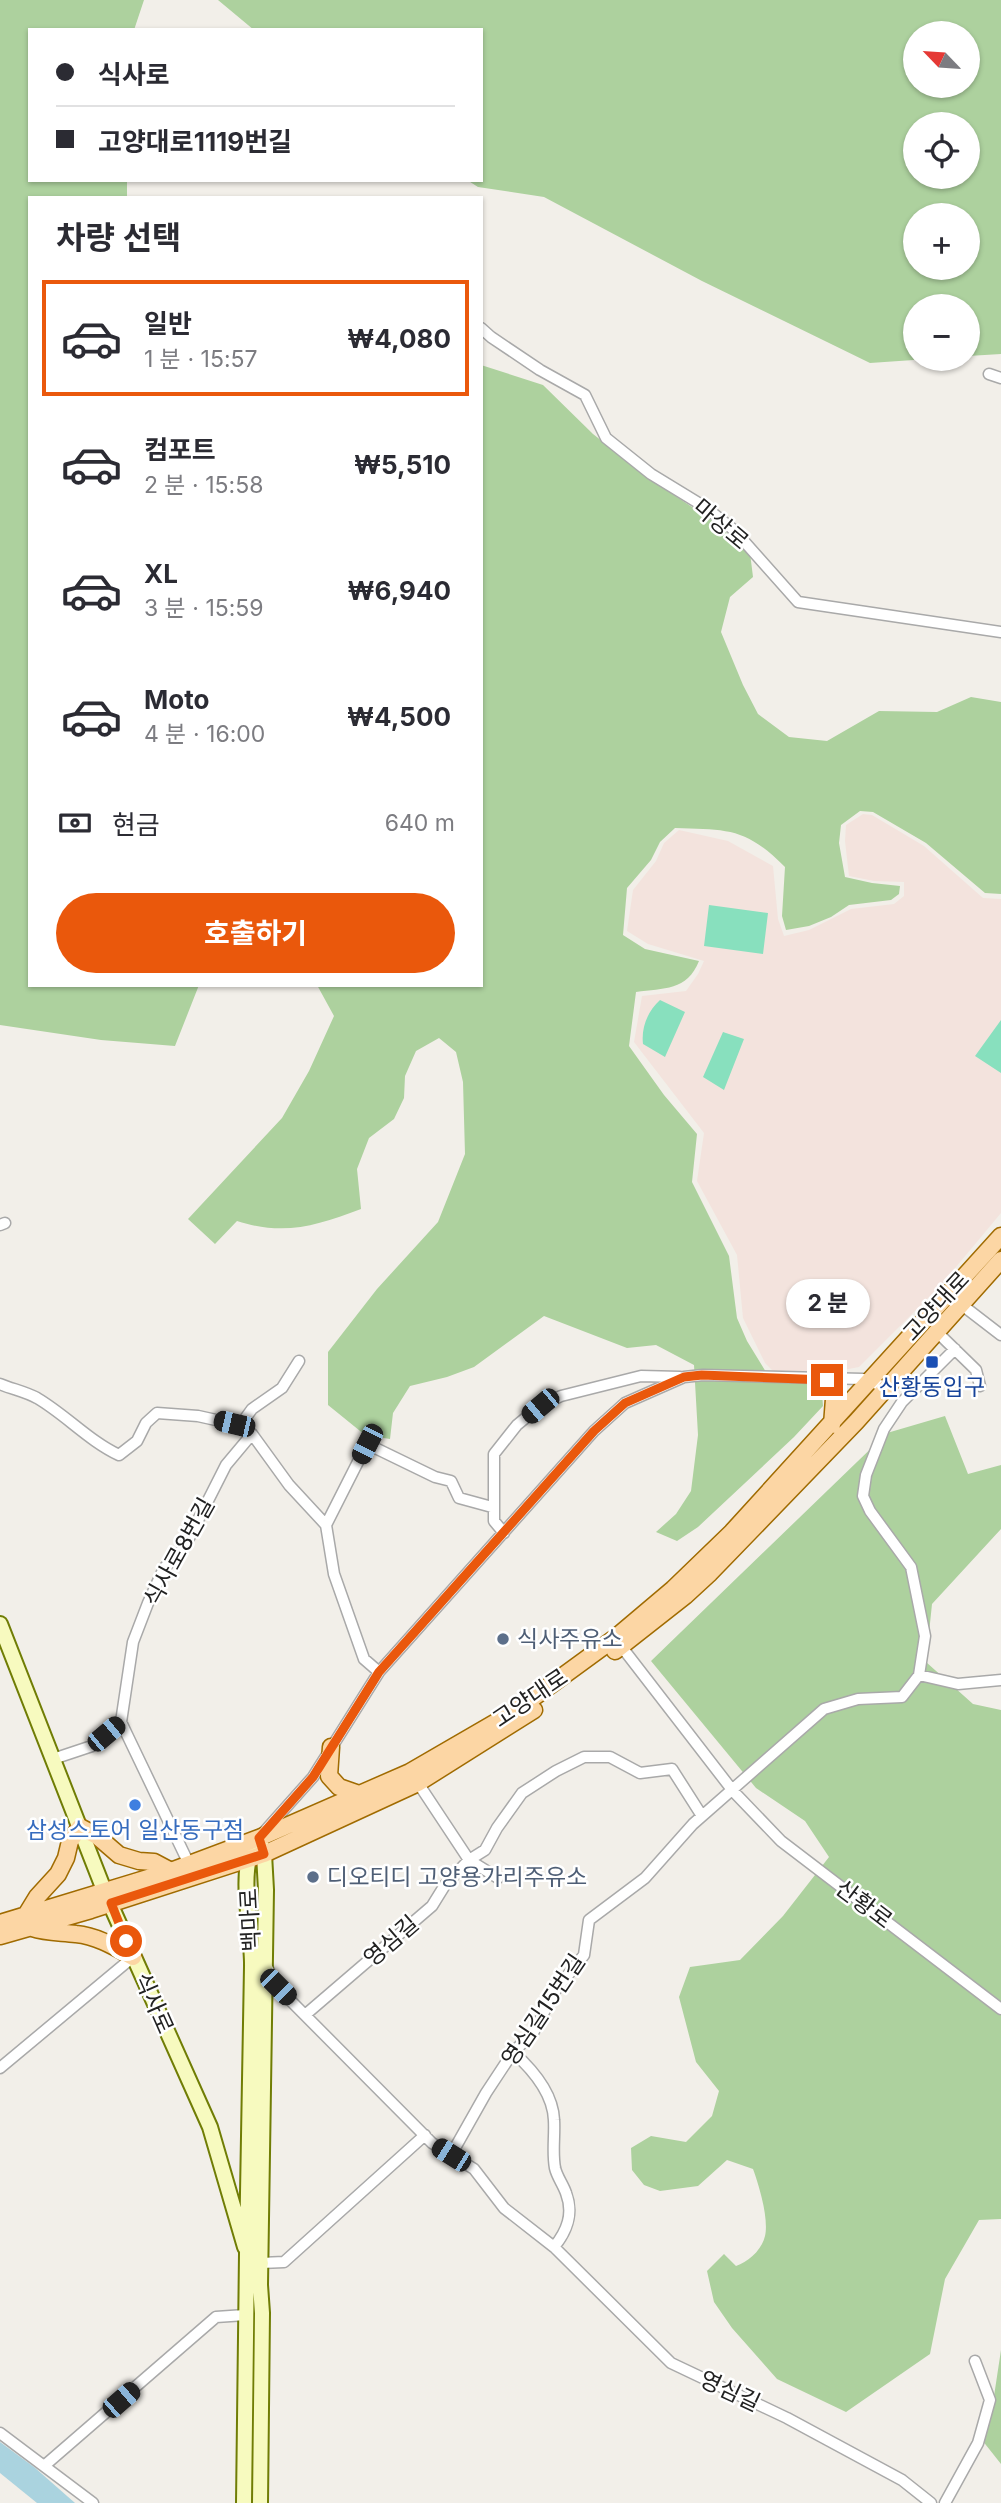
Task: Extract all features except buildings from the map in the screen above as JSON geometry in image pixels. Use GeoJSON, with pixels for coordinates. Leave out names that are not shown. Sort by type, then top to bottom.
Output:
{"type":"FeatureCollection","features":[{"type":"Feature","properties":{"kind":"main road","name":"고양대로"},"geometry":{"type":"LineString","coordinates":[[108,1897],[259,1838],[410,1772],[515,1710],[615,1638],[673,1589],[732,1532],[1001,1236]]}},
{"type":"Feature","properties":{"kind":"main road","name":"고양대로"},"geometry":{"type":"LineString","coordinates":[[0,1936],[28,1921],[257,1856],[418,1783],[519,1721],[621,1646],[710,1573],[888,1388],[1001,1261]]}},
{"type":"Feature","properties":{"kind":"main road"},"geometry":{"type":"LineString","coordinates":[[827,1380],[834,1399],[832,1425]]}},
{"type":"Feature","properties":{"kind":"main road","name":"식사로"},"geometry":{"type":"LineString","coordinates":[[0,1624],[133,1957],[210,2127],[246,2247],[261,2263]]}},
{"type":"Feature","properties":{"kind":"main road"},"geometry":{"type":"LineString","coordinates":[[331,1747],[330,1776],[339,1787],[359,1794]]}},
{"type":"Feature","properties":{"kind":"main road"},"geometry":{"type":"LineString","coordinates":[[133,1957],[78,1934],[44,1932],[28,1921],[37,1897],[58,1874],[70,1842],[80,1827],[97,1836],[119,1855],[154,1862],[171,1871]]}},
{"type":"Feature","properties":{"kind":"main road","name":"백마로"},"geometry":{"type":"LineString","coordinates":[[244,2503],[252,1962],[247,1891],[259,1838]]}},
{"type":"Feature","properties":{"kind":"main road","name":"백마로"},"geometry":{"type":"LineString","coordinates":[[257,1856],[265,1964],[260,2503]]}},
{"type":"Feature","properties":{"kind":"main road","name":"고양대로"},"geometry":{"type":"LineString","coordinates":[[0,1923],[28,1921]]}},
{"type":"Feature","properties":{"kind":"street","name":"마상로"},"geometry":{"type":"LineString","coordinates":[[483,330],[540,370],[584,395],[606,438],[651,474],[705,507],[734,530],[798,602],[1001,632]]}},
{"type":"Feature","properties":{"kind":"street"},"geometry":{"type":"LineString","coordinates":[[989,374],[1001,378]]}},
{"type":"Feature","properties":{"kind":"street","name":"고양대로"},"geometry":{"type":"LineString","coordinates":[[962,1305],[1001,1335]]}},
{"type":"Feature","properties":{"kind":"street","name":"고양대로"},"geometry":{"type":"LineString","coordinates":[[938,1333],[976,1370],[980,1386]]}},
{"type":"Feature","properties":{"kind":"street","name":"고양대로"},"geometry":{"type":"LineString","coordinates":[[919,1675],[925,1636],[911,1567],[870,1511],[863,1496],[866,1475],[884,1429],[902,1402],[955,1349]]}},
{"type":"Feature","properties":{"kind":"street"},"geometry":{"type":"LineString","coordinates":[[239,1427],[252,1409],[282,1388],[299,1361]]}},
{"type":"Feature","properties":{"kind":"street"},"geometry":{"type":"LineString","coordinates":[[504,1532],[494,1521],[492,1507],[494,1454],[517,1425],[540,1406],[561,1396],[641,1376],[702,1375],[827,1380],[851,1378],[888,1388]]}},
{"type":"Feature","properties":{"kind":"street"},"geometry":{"type":"LineString","coordinates":[[259,1838],[313,1777],[379,1672],[594,1431],[625,1403],[684,1377]]}},
{"type":"Feature","properties":{"kind":"street"},"geometry":{"type":"LineString","coordinates":[[0,1384],[35,1397],[102,1447],[120,1455],[137,1441],[146,1423],[157,1413],[198,1416],[239,1427],[252,1434],[289,1485],[326,1525],[334,1574],[364,1659],[379,1672]]}},
{"type":"Feature","properties":{"kind":"street","name":"식사로8번길"},"geometry":{"type":"LineString","coordinates":[[121,1723],[134,1642],[148,1602],[164,1568],[184,1548],[226,1465],[252,1434]]}},
{"type":"Feature","properties":{"kind":"street"},"geometry":{"type":"LineString","coordinates":[[326,1525],[367,1444],[435,1477],[451,1481],[459,1498],[492,1507]]}},
{"type":"Feature","properties":{"kind":"street","name":"산황로"},"geometry":{"type":"LineString","coordinates":[[621,1646],[733,1791],[781,1840],[1001,2009]]}},
{"type":"Feature","properties":{"kind":"street"},"geometry":{"type":"LineString","coordinates":[[733,1791],[824,1709],[858,1699],[902,1697],[919,1675],[958,1684],[1001,1680]]}},
{"type":"Feature","properties":{"kind":"street"},"geometry":{"type":"LineString","coordinates":[[53,1759],[92,1746],[121,1723],[190,1864]]}},
{"type":"Feature","properties":{"kind":"street","name":"영심길"},"geometry":{"type":"LineString","coordinates":[[305,2015],[432,1906],[445,1885],[469,1860],[485,1850],[497,1828],[523,1793],[584,1756],[610,1757],[640,1773],[672,1769],[702,1816]]}},
{"type":"Feature","properties":{"kind":"street"},"geometry":{"type":"LineString","coordinates":[[418,1783],[469,1860],[498,1878]]}},
{"type":"Feature","properties":{"kind":"street","name":"영심길15번길"},"geometry":{"type":"LineString","coordinates":[[451,2155],[513,2052],[533,2033],[555,1991],[584,1955],[589,1920],[645,1878],[702,1816],[733,1791]]}},
{"type":"Feature","properties":{"kind":"street"},"geometry":{"type":"LineString","coordinates":[[0,2068],[133,1957]]}},
{"type":"Feature","properties":{"kind":"street","name":"영심길"},"geometry":{"type":"LineString","coordinates":[[265,1964],[278,1987],[425,2135],[474,2169],[504,2208],[554,2248],[671,2363],[787,2418],[902,2480],[931,2503]]}},
{"type":"Feature","properties":{"kind":"street"},"geometry":{"type":"LineString","coordinates":[[513,2052],[533,2069],[555,2118],[555,2172],[566,2193],[570,2213],[564,2235],[554,2248]]}},
{"type":"Feature","properties":{"kind":"street"},"geometry":{"type":"LineString","coordinates":[[261,2263],[284,2262],[425,2135]]}},
{"type":"Feature","properties":{"kind":"street"},"geometry":{"type":"LineString","coordinates":[[44,2466],[216,2318],[245,2315]]}},
{"type":"Feature","properties":{"kind":"street"},"geometry":{"type":"LineString","coordinates":[[945,2503],[978,2443],[990,2400],[975,2361]]}},
{"type":"Feature","properties":{"kind":"street"},"geometry":{"type":"LineString","coordinates":[[0,2433],[93,2503]]}},
{"type":"Feature","properties":{"kind":"shaded area"},"geometry":{"type":"Polygon","coordinates":[[[863,814],[872,815],[924,846],[983,898],[1001,899],[1001,1213],[941,1285],[859,1367],[812,1376],[775,1373],[765,1363],[743,1318],[737,1255],[697,1181],[704,1133],[634,1042],[642,996],[686,991],[704,961],[648,944],[627,931],[633,890],[656,861],[664,843],[679,830],[728,841],[773,866],[778,919],[784,936],[809,930],[851,909],[894,904],[904,896],[904,882],[874,881],[849,876],[846,825],[863,814]]]}},
{"type":"Feature","properties":{"kind":"green space"},"geometry":{"type":"Polygon","coordinates":[[[0,0],[144,0],[135,28],[28,28],[28,182],[127,182],[127,196],[28,196],[28,987],[198,987],[175,1046],[101,1040],[0,1025],[0,0]]]}},
{"type":"Feature","properties":{"kind":"green space"},"geometry":{"type":"Polygon","coordinates":[[[218,0],[1001,0],[1001,354],[980,355],[980,294],[903,294],[903,361],[870,363],[702,281],[544,197],[478,187],[470,182],[483,182],[483,28],[252,28],[218,0]]]}},
{"type":"Feature","properties":{"kind":"green space"},"geometry":{"type":"Polygon","coordinates":[[[483,366],[543,385],[593,434],[650,479],[713,521],[750,553],[753,577],[730,597],[721,632],[758,714],[789,737],[827,741],[879,711],[937,712],[971,697],[1001,702],[1001,894],[985,893],[926,843],[873,812],[860,811],[841,825],[839,843],[845,877],[900,886],[899,894],[891,900],[849,905],[831,917],[809,926],[786,930],[782,916],[785,867],[747,838],[709,829],[675,828],[660,842],[651,860],[627,888],[623,935],[645,949],[699,961],[694,971],[681,983],[636,992],[629,1046],[664,1095],[697,1134],[692,1182],[729,1256],[737,1318],[747,1341],[769,1377],[815,1384],[822,1393],[823,1406],[794,1437],[698,1527],[677,1541],[656,1532],[676,1514],[691,1491],[698,1435],[694,1365],[656,1345],[627,1348],[544,1316],[474,1367],[410,1386],[393,1413],[390,1439],[365,1435],[328,1405],[328,1352],[377,1289],[438,1222],[465,1154],[463,1082],[456,1052],[439,1038],[416,1051],[405,1076],[404,1098],[394,1119],[369,1138],[357,1169],[361,1209],[300,1227],[270,1228],[237,1221],[215,1244],[188,1219],[282,1118],[309,1071],[334,1016],[318,987],[483,987],[483,366]]]}},
{"type":"Feature","properties":{"kind":"green space"},"geometry":{"type":"Polygon","coordinates":[[[709,905],[768,913],[763,954],[704,946],[709,905]]]}},
{"type":"Feature","properties":{"kind":"green space"},"geometry":{"type":"Polygon","coordinates":[[[660,1000],[685,1012],[665,1057],[643,1044],[646,1020],[660,1000]]]}},
{"type":"Feature","properties":{"kind":"green space"},"geometry":{"type":"Polygon","coordinates":[[[1001,1020],[1001,1073],[975,1056],[1001,1020]]]}},
{"type":"Feature","properties":{"kind":"green space"},"geometry":{"type":"Polygon","coordinates":[[[723,1032],[744,1039],[724,1090],[703,1077],[723,1032]]]}},
{"type":"Feature","properties":{"kind":"green space"},"geometry":{"type":"Polygon","coordinates":[[[945,1416],[968,1474],[1001,1465],[1001,1529],[932,1604],[926,1662],[973,1704],[1001,1710],[1001,2219],[979,2220],[945,2279],[930,2354],[846,2412],[777,2379],[732,2328],[714,2302],[707,2271],[724,2254],[736,2266],[745,2262],[758,2251],[765,2236],[765,2212],[753,2169],[727,2160],[698,2186],[660,2191],[644,2185],[632,2170],[631,2148],[651,2136],[686,2142],[712,2116],[719,2091],[696,2062],[679,1997],[690,1967],[740,1960],[783,1916],[829,1857],[805,1821],[756,1788],[651,1661],[887,1433],[945,1416]]]}},
{"type":"Feature","properties":{"kind":"green space"},"geometry":{"type":"Polygon","coordinates":[[[1001,2350],[1001,2464],[982,2440],[991,2416],[1001,2350]]]}},
{"type":"Feature","properties":{"kind":"water"},"geometry":{"type":"Polygon","coordinates":[[[0,2442],[75,2503],[37,2503],[0,2473],[0,2442]]]}},
{"type":"Feature","properties":{"kind":"place","name":"산황동입구"},"geometry":{"type":"Point","coordinates":[932,1362]}},
{"type":"Feature","properties":{"kind":"place","name":"식사주유소"},"geometry":{"type":"Point","coordinates":[503,1639]}},
{"type":"Feature","properties":{"kind":"place","name":"삼성스토어 일산동구점"},"geometry":{"type":"Point","coordinates":[135,1805]}},
{"type":"Feature","properties":{"kind":"place","name":"디오티디 고양용가리주유소"},"geometry":{"type":"Point","coordinates":[313,1877]}},
{"type":"Feature","properties":{"kind":"route"},"geometry":{"type":"LineString","coordinates":[[126,1941],[111,1903],[264,1854],[259,1838],[313,1777],[379,1672],[594,1431],[625,1403],[684,1377],[702,1375],[827,1380]]}}]}
